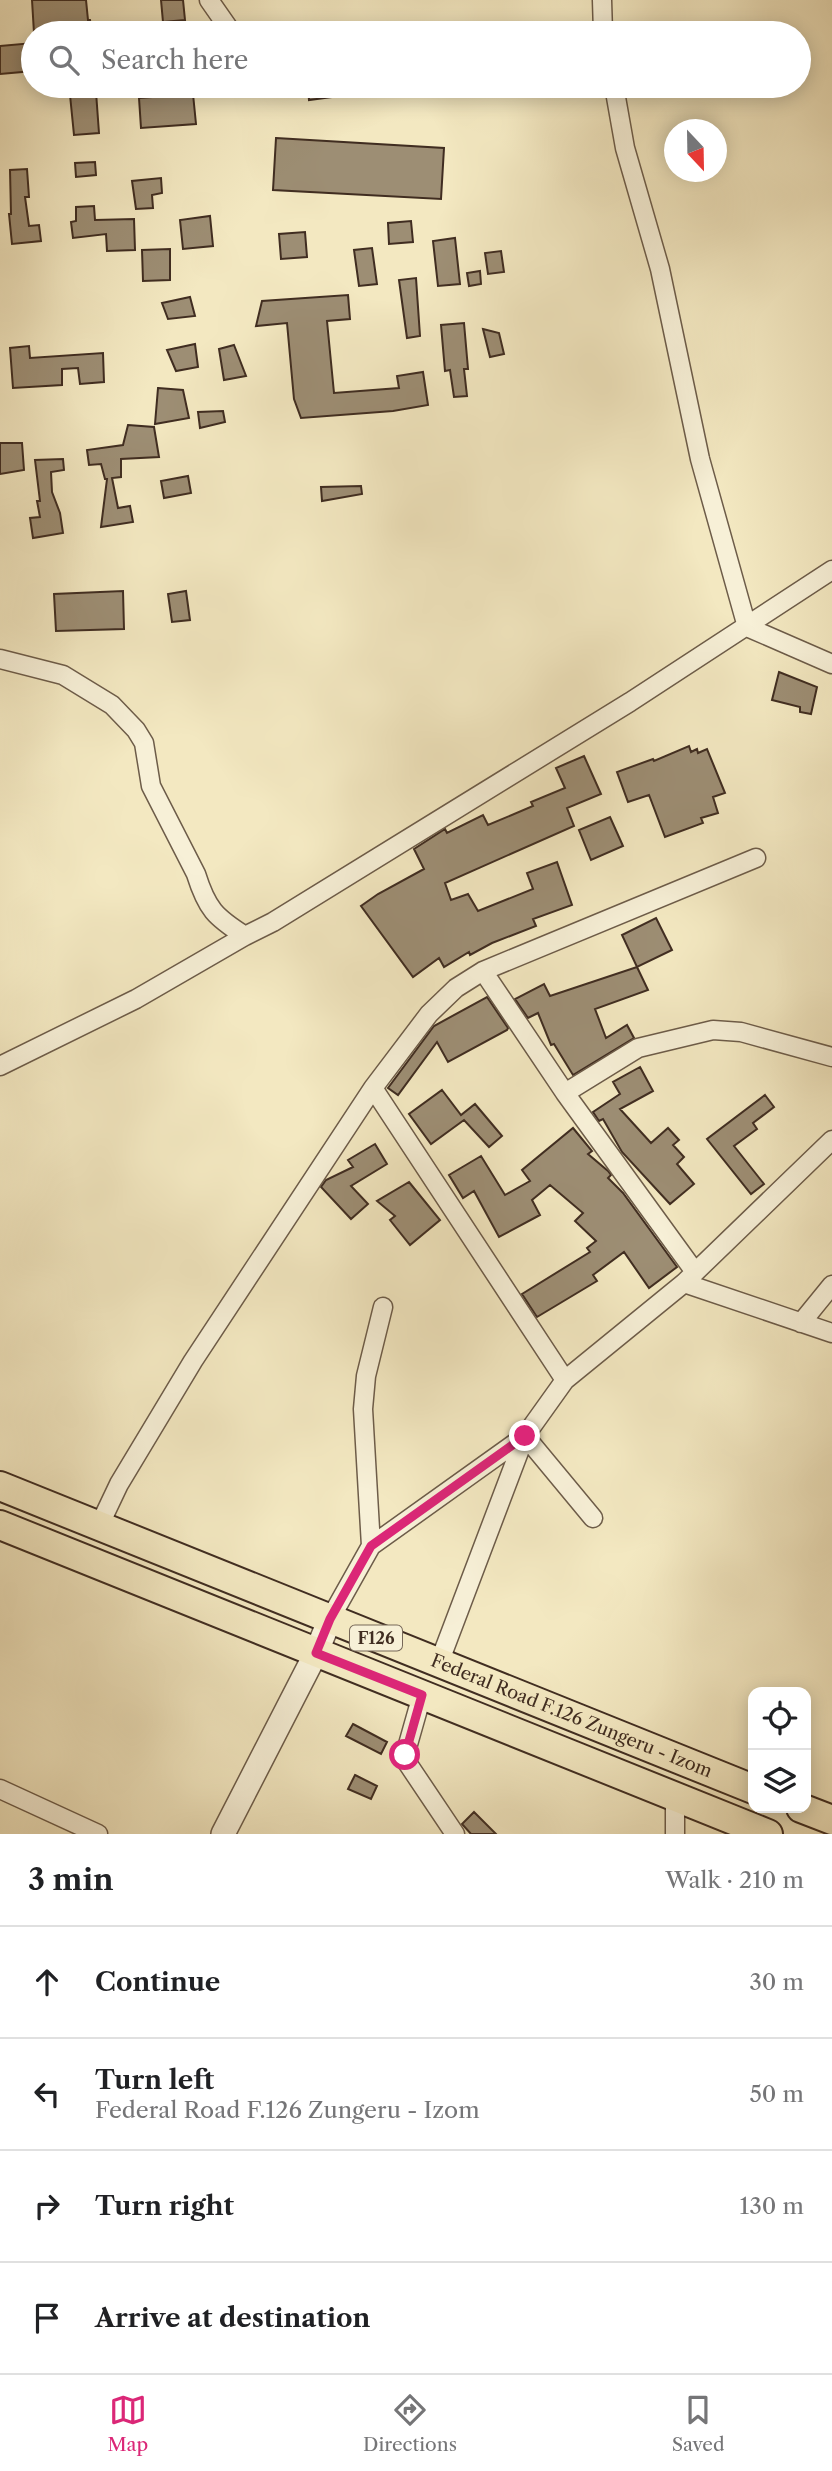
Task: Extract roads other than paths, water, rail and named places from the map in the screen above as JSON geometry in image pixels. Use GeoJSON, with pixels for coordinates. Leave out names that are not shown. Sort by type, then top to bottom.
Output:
{"type":"FeatureCollection","features":[{"type":"Feature","properties":{"kind":"main road","name":"Federal Road F.126 Zungeru - Izom"},"geometry":{"type":"LineString","coordinates":[[0,1486],[748,1787]]}},
{"type":"Feature","properties":{"kind":"main road","name":"Federal Road F.126 Zungeru - Izom"},"geometry":{"type":"LineString","coordinates":[[0,1525],[768,1834]]}},
{"type":"Feature","properties":{"kind":"main road"},"geometry":{"type":"LineString","coordinates":[[811,1812],[832,1820]]}},
{"type":"Feature","properties":{"kind":"street"},"geometry":{"type":"LineString","coordinates":[[209,0],[224,21]]}},
{"type":"Feature","properties":{"kind":"street"},"geometry":{"type":"LineString","coordinates":[[603,0],[603,21]]}},
{"type":"Feature","properties":{"kind":"street"},"geometry":{"type":"LineString","coordinates":[[616,98],[625,148],[660,270],[700,459],[747,627]]}},
{"type":"Feature","properties":{"kind":"street"},"geometry":{"type":"LineString","coordinates":[[0,1066],[136,999],[273,922],[747,627],[832,570]]}},
{"type":"Feature","properties":{"kind":"street"},"geometry":{"type":"LineString","coordinates":[[747,627],[832,664]]}},
{"type":"Feature","properties":{"kind":"street"},"geometry":{"type":"LineString","coordinates":[[0,659],[63,675],[113,705],[136,730],[144,743],[151,786],[201,888],[216,916],[245,936]]}},
{"type":"Feature","properties":{"kind":"street"},"geometry":{"type":"LineString","coordinates":[[100,1524],[119,1484],[193,1361],[373,1088],[429,1014],[456,988],[483,971],[756,858]]}},
{"type":"Feature","properties":{"kind":"street"},"geometry":{"type":"LineString","coordinates":[[483,971],[689,1277],[832,1333]]}},
{"type":"Feature","properties":{"kind":"street"},"geometry":{"type":"LineString","coordinates":[[565,1093],[638,1048],[713,1030],[741,1032],[832,1056]]}},
{"type":"Feature","properties":{"kind":"street"},"geometry":{"type":"LineString","coordinates":[[373,1088],[565,1380]]}},
{"type":"Feature","properties":{"kind":"street"},"geometry":{"type":"LineString","coordinates":[[439,1663],[525,1436],[565,1380],[689,1277],[832,1140]]}},
{"type":"Feature","properties":{"kind":"street"},"geometry":{"type":"LineString","coordinates":[[801,1323],[832,1285]]}},
{"type":"Feature","properties":{"kind":"street"},"geometry":{"type":"LineString","coordinates":[[371,1546],[363,1409],[366,1376],[383,1307]]}},
{"type":"Feature","properties":{"kind":"street"},"geometry":{"type":"LineString","coordinates":[[223,1834],[316,1653],[330,1619],[371,1546],[525,1436]]}},
{"type":"Feature","properties":{"kind":"street"},"geometry":{"type":"LineString","coordinates":[[525,1436],[593,1518]]}},
{"type":"Feature","properties":{"kind":"street"},"geometry":{"type":"LineString","coordinates":[[422,1695],[405,1755],[406,1761],[455,1834]]}},
{"type":"Feature","properties":{"kind":"street"},"geometry":{"type":"LineString","coordinates":[[0,1788],[98,1834]]}},
{"type":"Feature","properties":{"kind":"street"},"geometry":{"type":"LineString","coordinates":[[675,1834],[676,1798]]}}]}
